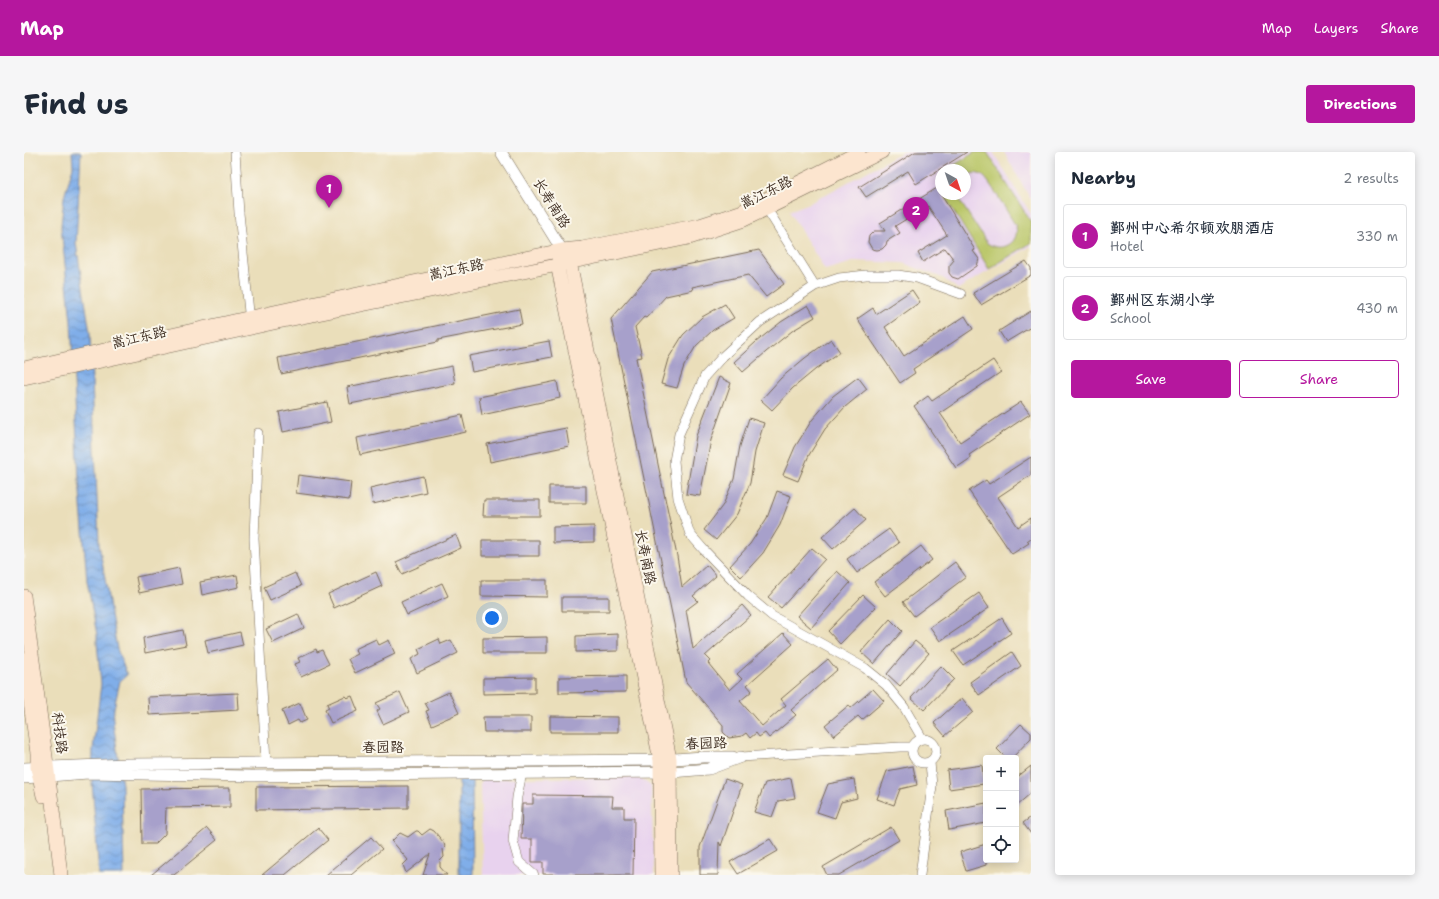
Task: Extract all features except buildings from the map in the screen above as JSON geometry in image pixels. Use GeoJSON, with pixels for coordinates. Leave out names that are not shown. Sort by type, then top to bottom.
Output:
{"type":"FeatureCollection","features":[{"type":"Feature","properties":{"kind":"main road","name":"嵩江东路"},"geometry":{"type":"LineString","coordinates":[[24,378],[67,364],[562,250],[582,248],[700,225],[740,212],[859,152]]}},
{"type":"Feature","properties":{"kind":"main road","name":"嵩江东路"},"geometry":{"type":"LineString","coordinates":[[250,323],[690,238],[744,220],[882,152]]}},
{"type":"Feature","properties":{"kind":"main road","name":"长寿南路"},"geometry":{"type":"LineString","coordinates":[[562,250],[570,262],[665,766],[671,875]]}},
{"type":"Feature","properties":{"kind":"main road","name":"长寿南路"},"geometry":{"type":"LineString","coordinates":[[562,250],[557,264],[665,766],[661,875]]}},
{"type":"Feature","properties":{"kind":"main road","name":"嵩江东路"},"geometry":{"type":"LineString","coordinates":[[24,368],[67,364]]}},
{"type":"Feature","properties":{"kind":"main road","name":"科技路"},"geometry":{"type":"LineString","coordinates":[[24,596],[43,772],[62,875]]}},
{"type":"Feature","properties":{"kind":"main road","name":"科技路"},"geometry":{"type":"LineString","coordinates":[[24,659],[37,753],[43,772],[42,791],[54,875]]}},
{"type":"Feature","properties":{"kind":"street"},"geometry":{"type":"LineString","coordinates":[[235,152],[238,213],[250,323]]}},
{"type":"Feature","properties":{"kind":"street","name":"长寿南路"},"geometry":{"type":"LineString","coordinates":[[501,152],[562,250]]}},
{"type":"Feature","properties":{"kind":"street"},"geometry":{"type":"LineString","coordinates":[[767,209],[815,286]]}},
{"type":"Feature","properties":{"kind":"street"},"geometry":{"type":"LineString","coordinates":[[922,738],[904,707],[886,685],[865,668],[772,616],[748,596],[690,534],[678,498],[674,461],[679,434],[705,376],[722,357],[760,322],[815,286],[839,278],[866,275],[898,275],[917,278],[961,294]]}},
{"type":"Feature","properties":{"kind":"street"},"geometry":{"type":"LineString","coordinates":[[258,433],[254,539],[266,763]]}},
{"type":"Feature","properties":{"kind":"street"},"geometry":{"type":"LineString","coordinates":[[920,875],[932,786],[930,762],[936,752],[933,743],[929,739],[922,738],[916,742],[912,748],[913,757],[922,763],[930,762]]}},
{"type":"Feature","properties":{"kind":"street"},"geometry":{"type":"LineString","coordinates":[[741,757],[900,747],[912,748]]}},
{"type":"Feature","properties":{"kind":"street","name":"春园路"},"geometry":{"type":"LineString","coordinates":[[126,768],[251,776],[522,773],[665,766],[703,757],[741,757]]}},
{"type":"Feature","properties":{"kind":"street","name":"春园路"},"geometry":{"type":"LineString","coordinates":[[24,778],[43,772],[89,769],[266,763],[665,766],[709,769],[741,757]]}},
{"type":"Feature","properties":{"kind":"street","name":"春园路"},"geometry":{"type":"LineString","coordinates":[[24,768],[43,772]]}},
{"type":"Feature","properties":{"kind":"street"},"geometry":{"type":"LineString","coordinates":[[522,773],[517,796],[513,841],[519,862],[534,875]]}},
{"type":"Feature","properties":{"kind":"shaded area"},"geometry":{"type":"Polygon","coordinates":[[[903,152],[993,152],[1031,214],[1031,246],[958,289],[943,278],[903,263],[856,261],[825,270],[789,211],[810,203],[903,152]]]}},
{"type":"Feature","properties":{"kind":"shaded area"},"geometry":{"type":"Polygon","coordinates":[[[1004,152],[1031,152],[1031,200],[1004,152]]]}},
{"type":"Feature","properties":{"kind":"shaded area"},"geometry":{"type":"Polygon","coordinates":[[[629,777],[641,779],[651,786],[654,875],[483,875],[480,785],[482,779],[629,777]]]}},
{"type":"Feature","properties":{"kind":"green space"},"geometry":{"type":"Polygon","coordinates":[[[975,152],[987,152],[1031,222],[1031,243],[989,269],[947,200],[959,200],[987,243],[992,246],[1003,247],[1012,242],[1015,238],[1016,226],[986,179],[976,173],[971,174],[971,164],[956,164],[975,152]]]}},
{"type":"Feature","properties":{"kind":"water"},"geometry":{"type":"Polygon","coordinates":[[[72,152],[81,152],[76,243],[90,333],[99,544],[117,649],[127,675],[120,681],[114,708],[113,721],[122,785],[124,875],[99,875],[92,782],[93,749],[101,684],[97,635],[87,581],[79,480],[71,322],[61,226],[64,197],[73,167],[72,152]]]}},
{"type":"Feature","properties":{"kind":"water"},"geometry":{"type":"Polygon","coordinates":[[[472,776],[473,875],[459,875],[459,779],[472,776]]]}},
{"type":"Feature","properties":{"kind":"place","name":"鄞州中心希尔顿欢朋酒店"},"geometry":{"type":"Point","coordinates":[329,208]}},
{"type":"Feature","properties":{"kind":"place","name":"鄞州区东湖小学"},"geometry":{"type":"Point","coordinates":[916,230]}}]}
